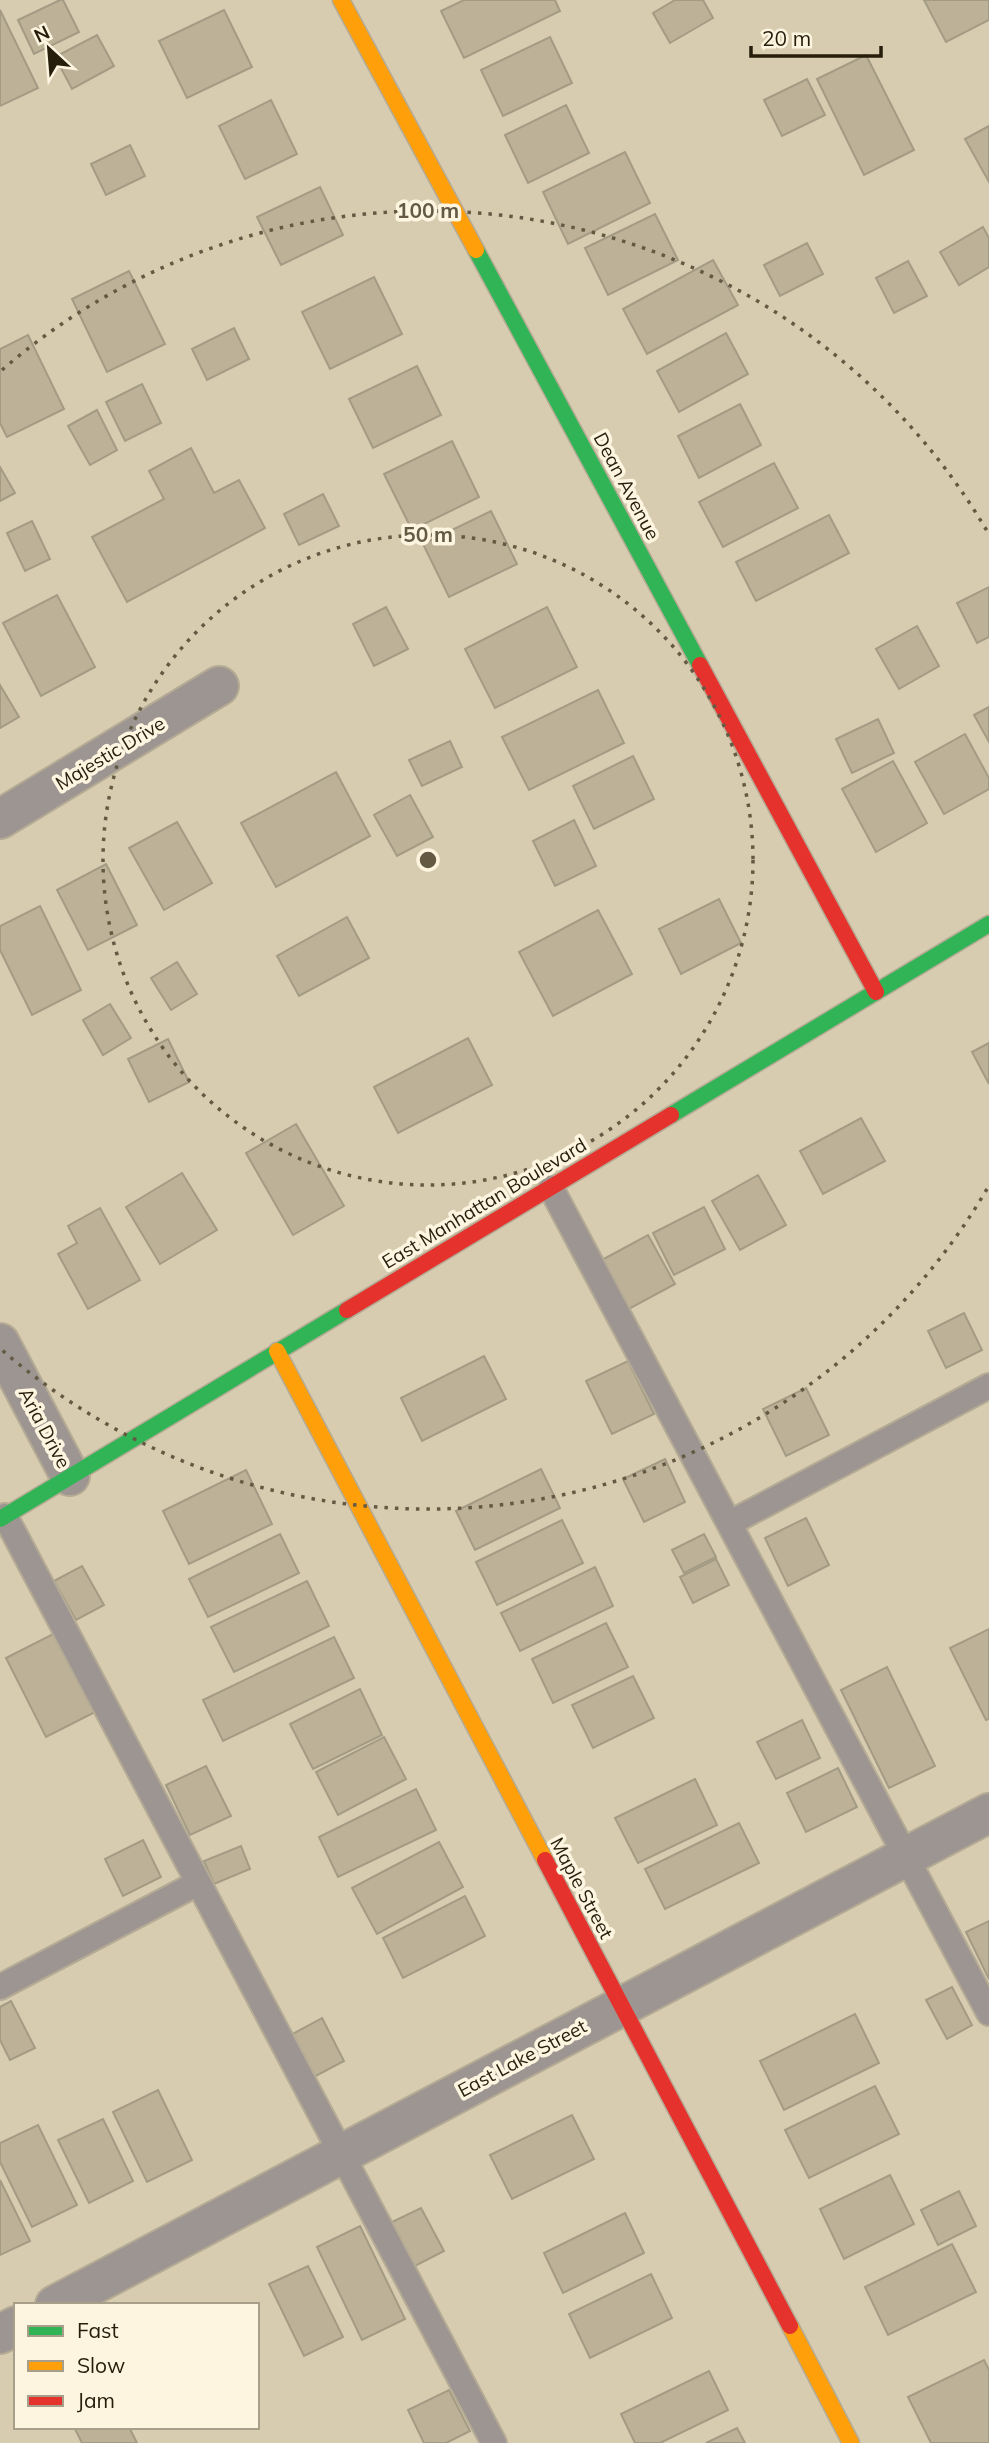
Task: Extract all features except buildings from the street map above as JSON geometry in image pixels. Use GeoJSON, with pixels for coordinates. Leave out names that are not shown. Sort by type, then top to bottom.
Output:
{"type":"FeatureCollection","features":[{"type":"Feature","properties":{"kind":"street","name":"Dean Avenue"},"geometry":{"type":"LineString","coordinates":[[341,0],[876,992]]}},
{"type":"Feature","properties":{"kind":"street","name":"Majestic Drive"},"geometry":{"type":"LineString","coordinates":[[0,819],[219,687]]}},
{"type":"Feature","properties":{"kind":"street","name":"East Manhattan Boulevard"},"geometry":{"type":"LineString","coordinates":[[3,1517],[989,924]]}},
{"type":"Feature","properties":{"kind":"street","name":"Aria Drive"},"geometry":{"type":"LineString","coordinates":[[0,1343],[70,1476]]}},
{"type":"Feature","properties":{"kind":"street","name":"Maple Street"},"geometry":{"type":"LineString","coordinates":[[276,1351],[851,2443]]}},
{"type":"Feature","properties":{"kind":"street","name":"East Lake Street"},"geometry":{"type":"LineString","coordinates":[[59,2303],[989,1813]]}},
{"type":"Feature","properties":{"kind":"lane"},"geometry":{"type":"LineString","coordinates":[[551,1188],[989,2012]]}},
{"type":"Feature","properties":{"kind":"lane"},"geometry":{"type":"LineString","coordinates":[[730,1522],[989,1387]]}},
{"type":"Feature","properties":{"kind":"lane"},"geometry":{"type":"LineString","coordinates":[[3,1517],[494,2443]]}},
{"type":"Feature","properties":{"kind":"lane"},"geometry":{"type":"LineString","coordinates":[[0,1987],[198,1883]]}},
{"type":"Feature","properties":{"kind":"traffic: fast"},"geometry":{"type":"LineString","coordinates":[[476,250],[700,665]]}},
{"type":"Feature","properties":{"kind":"traffic: fast"},"geometry":{"type":"LineString","coordinates":[[671,1115],[989,924]]}},
{"type":"Feature","properties":{"kind":"traffic: fast"},"geometry":{"type":"LineString","coordinates":[[0,1519],[347,1310]]}},
{"type":"Feature","properties":{"kind":"traffic: slow"},"geometry":{"type":"LineString","coordinates":[[341,0],[476,250]]}},
{"type":"Feature","properties":{"kind":"traffic: slow"},"geometry":{"type":"LineString","coordinates":[[277,1351],[545,1860]]}},
{"type":"Feature","properties":{"kind":"traffic: slow"},"geometry":{"type":"LineString","coordinates":[[790,2326],[851,2443]]}},
{"type":"Feature","properties":{"kind":"traffic: jam"},"geometry":{"type":"LineString","coordinates":[[700,665],[876,992]]}},
{"type":"Feature","properties":{"kind":"traffic: jam"},"geometry":{"type":"LineString","coordinates":[[347,1310],[671,1115]]}},
{"type":"Feature","properties":{"kind":"traffic: jam"},"geometry":{"type":"LineString","coordinates":[[545,1860],[790,2326]]}}]}
